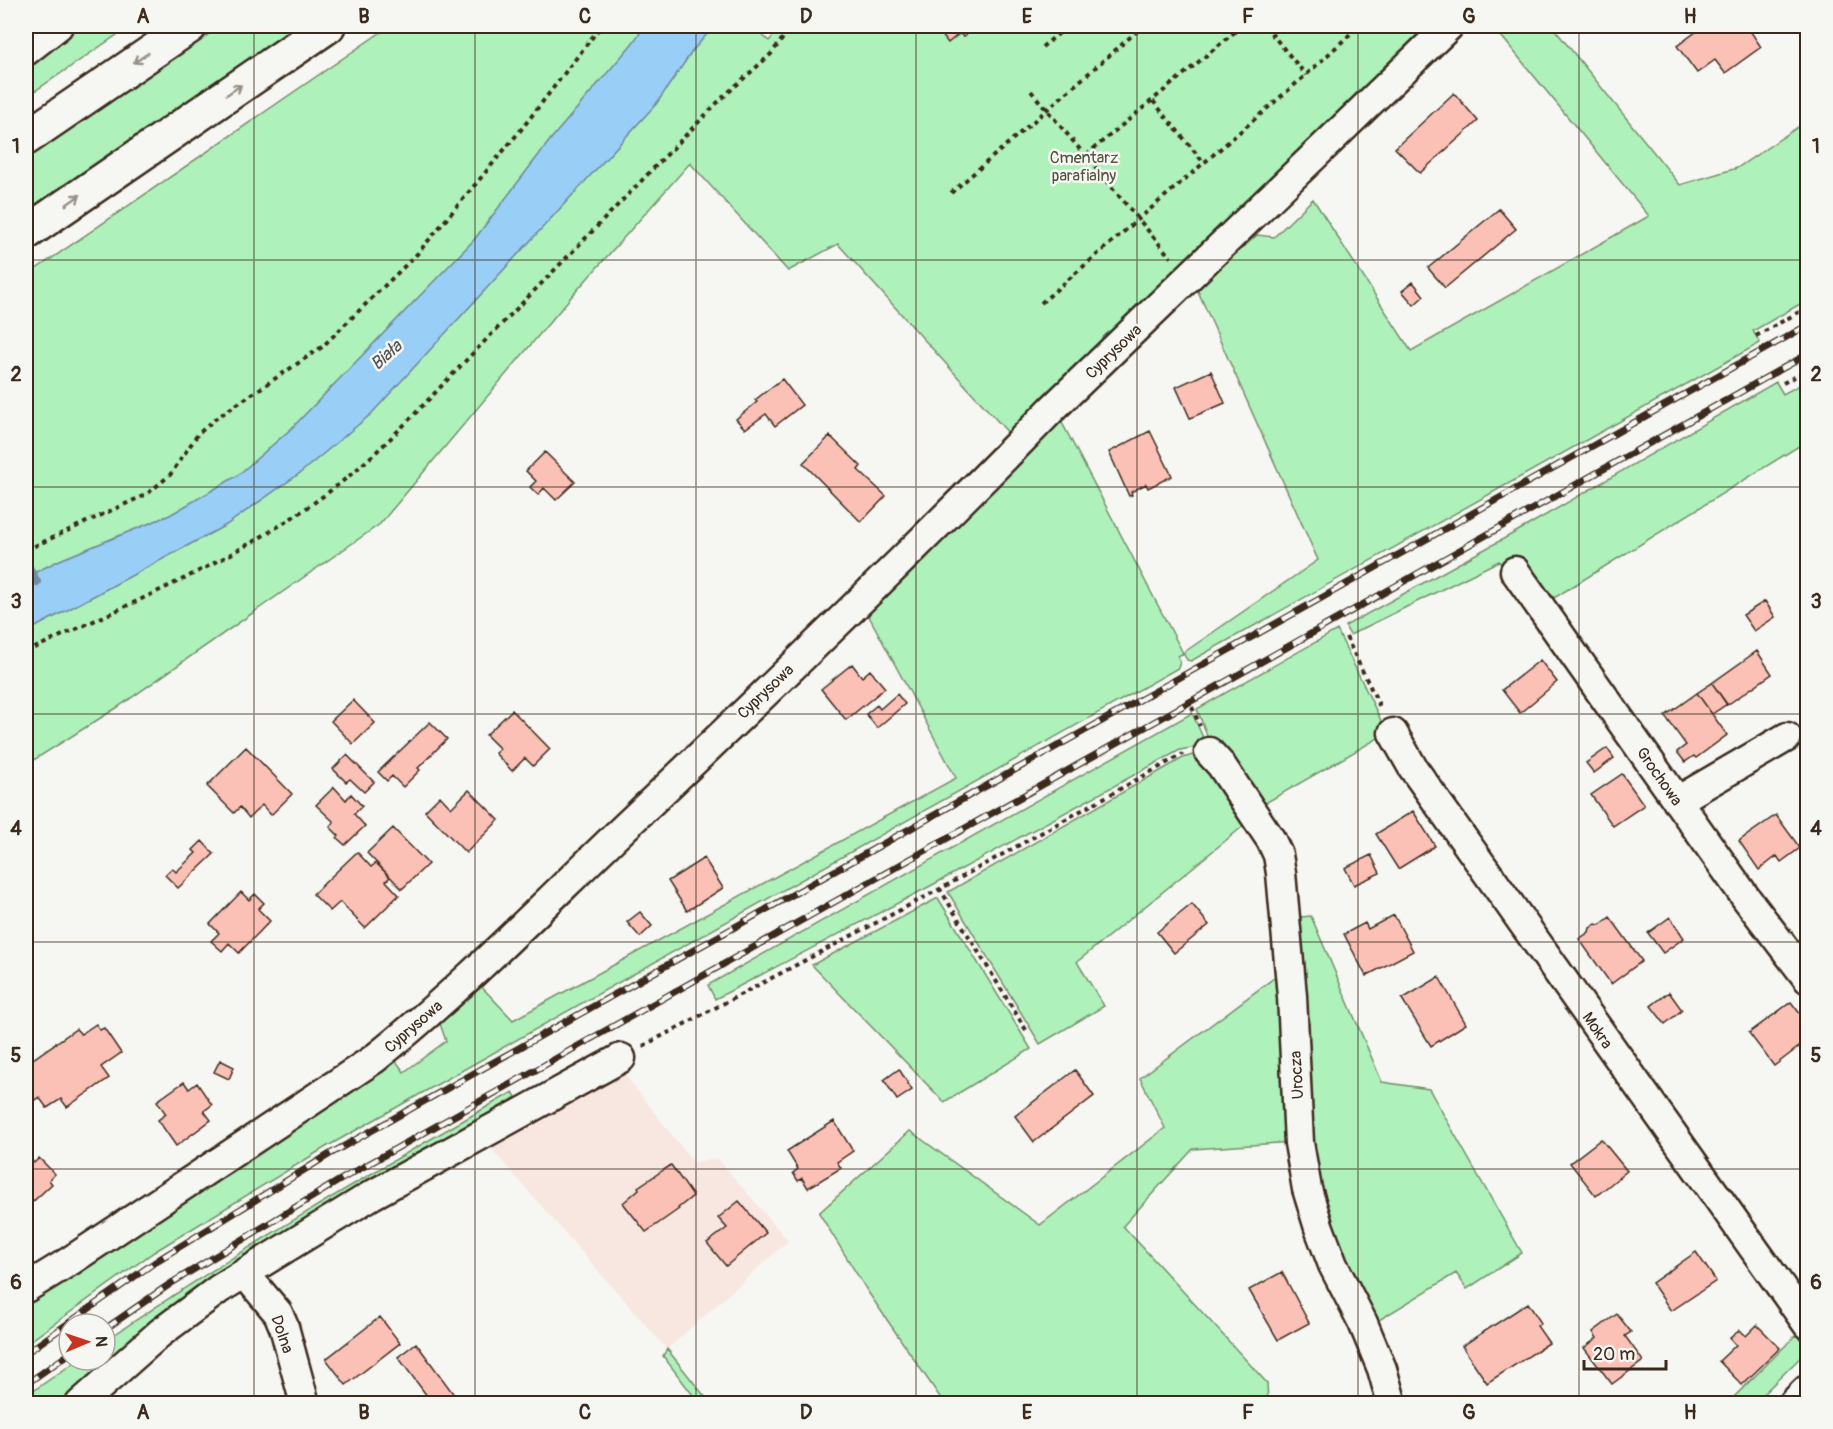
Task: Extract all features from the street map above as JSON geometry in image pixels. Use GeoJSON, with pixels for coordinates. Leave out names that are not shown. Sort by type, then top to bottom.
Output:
{"type":"FeatureCollection","features":[{"type":"Feature","properties":{"kind":"main road"},"geometry":{"type":"LineString","coordinates":[[26,138],[190,26]]}},
{"type":"Feature","properties":{"kind":"main road"},"geometry":{"type":"LineString","coordinates":[[26,233],[328,26]]}},
{"type":"Feature","properties":{"kind":"main road"},"geometry":{"type":"LineString","coordinates":[[1796,1404],[1808,1392]]}},
{"type":"Feature","properties":{"kind":"street"},"geometry":{"type":"LineString","coordinates":[[26,51],[58,26]]}},
{"type":"Feature","properties":{"kind":"street","name":"Cyprysowa"},"geometry":{"type":"LineString","coordinates":[[26,1288],[70,1261],[400,1039],[512,937],[1184,273],[1449,26]]}},
{"type":"Feature","properties":{"kind":"street","name":"Grochowa"},"geometry":{"type":"LineString","coordinates":[[1515,571],[1746,898],[1808,979]]}},
{"type":"Feature","properties":{"kind":"street","name":"Mokra"},"geometry":{"type":"LineString","coordinates":[[1393,733],[1413,768],[1808,1325]]}},
{"type":"Feature","properties":{"kind":"street"},"geometry":{"type":"LineString","coordinates":[[1677,801],[1787,737]]}},
{"type":"Feature","properties":{"kind":"street","name":"Urocza"},"geometry":{"type":"LineString","coordinates":[[1209,752],[1221,765],[1271,840],[1278,855],[1292,996],[1299,1143],[1307,1189],[1333,1265],[1363,1323],[1382,1369],[1392,1404]]}},
{"type":"Feature","properties":{"kind":"street"},"geometry":{"type":"LineString","coordinates":[[80,1404],[160,1333],[219,1289],[372,1196],[621,1058]]}},
{"type":"Feature","properties":{"kind":"street","name":"Dolna"},"geometry":{"type":"LineString","coordinates":[[245,1274],[278,1313],[305,1404]]}},
{"type":"Feature","properties":{"kind":"path"},"geometry":{"type":"LineString","coordinates":[[26,550],[147,494],[170,475],[198,434],[215,419],[322,347],[418,253],[520,131],[602,26]]}},
{"type":"Feature","properties":{"kind":"path"},"geometry":{"type":"LineString","coordinates":[[26,652],[194,573],[247,545],[288,521],[335,487],[394,435],[721,99],[771,54],[792,26]]}},
{"type":"Feature","properties":{"kind":"path"},"geometry":{"type":"LineString","coordinates":[[1042,46],[1068,26]]}},
{"type":"Feature","properties":{"kind":"path"},"geometry":{"type":"LineString","coordinates":[[951,193],[1143,26]]}},
{"type":"Feature","properties":{"kind":"path"},"geometry":{"type":"LineString","coordinates":[[1086,156],[1242,26]]}},
{"type":"Feature","properties":{"kind":"path"},"geometry":{"type":"LineString","coordinates":[[1265,26],[1306,75]]}},
{"type":"Feature","properties":{"kind":"path"},"geometry":{"type":"LineString","coordinates":[[1041,303],[1306,75],[1359,26]]}},
{"type":"Feature","properties":{"kind":"path"},"geometry":{"type":"LineString","coordinates":[[1031,91],[1184,273]]}},
{"type":"Feature","properties":{"kind":"path"},"geometry":{"type":"LineString","coordinates":[[1154,101],[1203,163]]}},
{"type":"Feature","properties":{"kind":"path"},"geometry":{"type":"LineString","coordinates":[[1756,336],[1808,307]]}},
{"type":"Feature","properties":{"kind":"path"},"geometry":{"type":"LineString","coordinates":[[1783,383],[1808,370]]}},
{"type":"Feature","properties":{"kind":"path"},"geometry":{"type":"LineString","coordinates":[[1346,637],[1393,733]]}},
{"type":"Feature","properties":{"kind":"path"},"geometry":{"type":"LineString","coordinates":[[621,1058],[940,889],[1183,754],[1194,750],[1209,752]]}},
{"type":"Feature","properties":{"kind":"path"},"geometry":{"type":"LineString","coordinates":[[940,889],[1026,1030]]}},
{"type":"Feature","properties":{"kind":"shaded area"},"geometry":{"type":"Polygon","coordinates":[[[621,1070],[693,1162],[718,1159],[788,1241],[667,1349],[487,1144],[621,1070]]]}},
{"type":"Feature","properties":{"kind":"green space"},"geometry":{"type":"Polygon","coordinates":[[[66,26],[130,26],[26,97],[26,58],[66,26]]]}},
{"type":"Feature","properties":{"kind":"green space"},"geometry":{"type":"Polygon","coordinates":[[[221,26],[298,26],[26,212],[26,160],[221,26]]]}},
{"type":"Feature","properties":{"kind":"green space"},"geometry":{"type":"Polygon","coordinates":[[[390,26],[645,26],[551,139],[474,240],[291,429],[237,476],[170,515],[60,560],[26,577],[26,276],[390,26]]]}},
{"type":"Feature","properties":{"kind":"green space","name":"Cmentarz parafialny"},"geometry":{"type":"Polygon","coordinates":[[[714,26],[752,26],[769,41],[782,26],[1427,26],[1427,32],[1011,436],[838,244],[788,271],[690,163],[571,297],[380,524],[118,707],[26,765],[26,632],[226,525],[300,473],[371,414],[656,104],[693,50],[714,26]]]}},
{"type":"Feature","properties":{"kind":"green space"},"geometry":{"type":"Polygon","coordinates":[[[1493,26],[1552,26],[1680,185],[1737,168],[1807,121],[1807,300],[1753,331],[1760,343],[1191,661],[1187,660],[1183,653],[1318,560],[1197,289],[1257,235],[1274,237],[1313,199],[1411,351],[1649,216],[1493,26]]]}},
{"type":"Feature","properties":{"kind":"green space"},"geometry":{"type":"Polygon","coordinates":[[[1807,381],[1807,441],[1554,598],[1523,558],[1503,567],[1499,561],[1350,635],[1345,626],[1525,527],[1776,382],[1783,394],[1807,381]]]}},
{"type":"Feature","properties":{"kind":"green space"},"geometry":{"type":"Polygon","coordinates":[[[1060,419],[1183,653],[1178,656],[1180,662],[1178,668],[326,1147],[154,1252],[71,1312],[57,1312],[57,1322],[26,1344],[26,1300],[393,1057],[404,1072],[446,1041],[438,1018],[477,982],[513,1020],[956,778],[864,607],[1060,419]]]}},
{"type":"Feature","properties":{"kind":"green space"},"geometry":{"type":"Polygon","coordinates":[[[1337,630],[1387,733],[1255,809],[1211,746],[1197,709],[1337,630]]]}},
{"type":"Feature","properties":{"kind":"green space"},"geometry":{"type":"Polygon","coordinates":[[[1192,713],[1205,742],[1201,746],[1180,750],[936,883],[715,999],[708,985],[1192,713]]]}},
{"type":"Feature","properties":{"kind":"green space"},"geometry":{"type":"Polygon","coordinates":[[[1199,753],[1252,819],[1077,962],[1104,1006],[1040,1044],[948,892],[1183,758],[1199,753]]]}},
{"type":"Feature","properties":{"kind":"green space"},"geometry":{"type":"Polygon","coordinates":[[[938,898],[1031,1049],[944,1102],[812,965],[938,898]]]}},
{"type":"Feature","properties":{"kind":"green space"},"geometry":{"type":"Polygon","coordinates":[[[1311,916],[1382,1082],[1429,1089],[1522,1253],[1467,1289],[1456,1273],[1371,1325],[1312,1186],[1291,918],[1311,916]]]}},
{"type":"Feature","properties":{"kind":"green space"},"geometry":{"type":"Polygon","coordinates":[[[1286,969],[1292,1142],[1193,1149],[1123,1226],[1267,1383],[1268,1403],[944,1403],[868,1292],[819,1213],[910,1131],[1040,1225],[1165,1128],[1140,1078],[1286,969]]]}},
{"type":"Feature","properties":{"kind":"green space"},"geometry":{"type":"Polygon","coordinates":[[[513,1092],[516,1097],[366,1189],[154,1326],[117,1358],[117,1333],[255,1243],[513,1092]]]}},
{"type":"Feature","properties":{"kind":"green space"},"geometry":{"type":"Polygon","coordinates":[[[1800,1331],[1807,1338],[1807,1351],[1754,1403],[1727,1404],[1800,1331]]]}},
{"type":"Feature","properties":{"kind":"green space"},"geometry":{"type":"Polygon","coordinates":[[[667,1349],[710,1403],[699,1403],[663,1356],[667,1349]]]}},
{"type":"Feature","properties":{"kind":"green space"},"geometry":{"type":"Polygon","coordinates":[[[61,1372],[101,1372],[66,1403],[26,1403],[26,1396],[61,1372]]]}},
{"type":"Feature","properties":{"kind":"water","name":"Biała"},"geometry":{"type":"Polygon","coordinates":[[[645,26],[714,26],[693,50],[656,104],[371,414],[300,473],[226,525],[26,632],[26,577],[60,560],[170,515],[237,476],[291,429],[474,240],[551,139],[645,26]]]}},
{"type":"Feature","properties":{"kind":"building"},"geometry":{"type":"Polygon","coordinates":[[[935,26],[978,27],[963,37],[960,33],[948,43],[935,26]]]}},
{"type":"Feature","properties":{"kind":"building"},"geometry":{"type":"Polygon","coordinates":[[[1704,26],[1747,26],[1761,47],[1725,73],[1715,60],[1697,73],[1677,46],[1704,26]]]}},
{"type":"Feature","properties":{"kind":"building"},"geometry":{"type":"Polygon","coordinates":[[[1454,93],[1478,121],[1420,173],[1395,148],[1454,93]]]}},
{"type":"Feature","properties":{"kind":"building"},"geometry":{"type":"Polygon","coordinates":[[[1499,209],[1516,229],[1445,288],[1428,268],[1499,209]]]}},
{"type":"Feature","properties":{"kind":"building"},"geometry":{"type":"Polygon","coordinates":[[[1413,282],[1424,296],[1414,305],[1402,291],[1413,282]]]}},
{"type":"Feature","properties":{"kind":"building"},"geometry":{"type":"Polygon","coordinates":[[[1211,371],[1225,403],[1190,418],[1176,387],[1211,371]]]}},
{"type":"Feature","properties":{"kind":"building"},"geometry":{"type":"Polygon","coordinates":[[[782,379],[802,405],[775,426],[766,414],[745,429],[736,419],[757,402],[755,400],[782,379]]]}},
{"type":"Feature","properties":{"kind":"building"},"geometry":{"type":"Polygon","coordinates":[[[1150,431],[1172,476],[1148,488],[1146,484],[1131,492],[1132,495],[1129,496],[1109,452],[1150,431]]]}},
{"type":"Feature","properties":{"kind":"building"},"geometry":{"type":"Polygon","coordinates":[[[830,436],[861,466],[858,470],[886,496],[861,522],[803,463],[830,436]]]}},
{"type":"Feature","properties":{"kind":"building"},"geometry":{"type":"Polygon","coordinates":[[[545,452],[575,482],[556,500],[544,488],[538,495],[530,487],[536,481],[526,471],[545,452]]]}},
{"type":"Feature","properties":{"kind":"building"},"geometry":{"type":"Polygon","coordinates":[[[1765,601],[1775,617],[1754,631],[1743,615],[1765,601]]]}},
{"type":"Feature","properties":{"kind":"building"},"geometry":{"type":"Polygon","coordinates":[[[1757,651],[1772,674],[1727,705],[1712,683],[1757,651]]]}},
{"type":"Feature","properties":{"kind":"building"},"geometry":{"type":"Polygon","coordinates":[[[1540,660],[1557,682],[1520,713],[1502,690],[1540,660]]]}},
{"type":"Feature","properties":{"kind":"building"},"geometry":{"type":"Polygon","coordinates":[[[852,664],[862,677],[870,670],[885,688],[846,720],[821,689],[852,664]]]}},
{"type":"Feature","properties":{"kind":"building"},"geometry":{"type":"Polygon","coordinates":[[[1712,683],[1727,704],[1712,714],[1697,693],[1712,683]]]}},
{"type":"Feature","properties":{"kind":"building"},"geometry":{"type":"Polygon","coordinates":[[[1697,693],[1727,735],[1696,758],[1694,756],[1685,762],[1677,752],[1686,745],[1665,716],[1697,693]]]}},
{"type":"Feature","properties":{"kind":"building"},"geometry":{"type":"Polygon","coordinates":[[[897,694],[905,704],[877,728],[866,714],[877,705],[880,709],[897,694]]]}},
{"type":"Feature","properties":{"kind":"building"},"geometry":{"type":"Polygon","coordinates":[[[353,700],[375,723],[353,744],[331,721],[353,700]]]}},
{"type":"Feature","properties":{"kind":"building"},"geometry":{"type":"Polygon","coordinates":[[[512,710],[550,749],[533,766],[525,758],[512,771],[495,753],[500,749],[486,735],[512,710]]]}},
{"type":"Feature","properties":{"kind":"building"},"geometry":{"type":"Polygon","coordinates":[[[430,722],[447,739],[403,787],[392,776],[387,781],[378,772],[430,722]]]}},
{"type":"Feature","properties":{"kind":"building"},"geometry":{"type":"Polygon","coordinates":[[[246,747],[292,794],[271,815],[262,805],[249,818],[240,807],[234,813],[207,786],[246,747]]]}},
{"type":"Feature","properties":{"kind":"building"},"geometry":{"type":"Polygon","coordinates":[[[1607,748],[1614,758],[1594,773],[1586,763],[1607,748]]]}},
{"type":"Feature","properties":{"kind":"building"},"geometry":{"type":"Polygon","coordinates":[[[347,755],[374,782],[364,792],[350,779],[346,782],[333,769],[347,755]]]}},
{"type":"Feature","properties":{"kind":"building"},"geometry":{"type":"Polygon","coordinates":[[[1622,774],[1644,805],[1613,826],[1591,795],[1622,774]]]}},
{"type":"Feature","properties":{"kind":"building"},"geometry":{"type":"Polygon","coordinates":[[[334,787],[346,800],[351,794],[362,806],[354,814],[365,826],[345,845],[330,827],[334,822],[316,805],[334,787]]]}},
{"type":"Feature","properties":{"kind":"building"},"geometry":{"type":"Polygon","coordinates":[[[469,790],[499,820],[466,853],[425,811],[440,796],[451,808],[469,790]]]}},
{"type":"Feature","properties":{"kind":"building"},"geometry":{"type":"Polygon","coordinates":[[[1413,811],[1435,846],[1398,869],[1376,834],[1413,811]]]}},
{"type":"Feature","properties":{"kind":"building"},"geometry":{"type":"Polygon","coordinates":[[[1776,815],[1800,848],[1781,862],[1777,856],[1759,870],[1739,841],[1776,815]]]}},
{"type":"Feature","properties":{"kind":"building"},"geometry":{"type":"Polygon","coordinates":[[[393,828],[428,864],[402,889],[367,853],[393,828]]]}},
{"type":"Feature","properties":{"kind":"building"},"geometry":{"type":"Polygon","coordinates":[[[202,841],[214,854],[178,888],[165,875],[172,868],[176,872],[196,853],[193,850],[202,841]]]}},
{"type":"Feature","properties":{"kind":"building"},"geometry":{"type":"Polygon","coordinates":[[[357,852],[371,867],[376,863],[390,877],[386,881],[399,895],[365,928],[340,902],[330,911],[313,894],[357,852]]]}},
{"type":"Feature","properties":{"kind":"building"},"geometry":{"type":"Polygon","coordinates":[[[1371,855],[1380,873],[1354,885],[1345,868],[1371,855]]]}},
{"type":"Feature","properties":{"kind":"building"},"geometry":{"type":"Polygon","coordinates":[[[704,858],[723,888],[687,911],[668,881],[704,858]]]}},
{"type":"Feature","properties":{"kind":"building"},"geometry":{"type":"Polygon","coordinates":[[[241,892],[249,900],[255,894],[264,903],[258,909],[270,921],[239,953],[229,943],[222,951],[211,941],[219,933],[210,924],[241,892]]]}},
{"type":"Feature","properties":{"kind":"building"},"geometry":{"type":"Polygon","coordinates":[[[1192,904],[1209,925],[1174,953],[1157,932],[1192,904]]]}},
{"type":"Feature","properties":{"kind":"building"},"geometry":{"type":"Polygon","coordinates":[[[640,912],[652,926],[640,937],[627,922],[640,912]]]}},
{"type":"Feature","properties":{"kind":"building"},"geometry":{"type":"Polygon","coordinates":[[[1394,915],[1413,951],[1366,976],[1344,934],[1365,923],[1368,929],[1394,915]]]}},
{"type":"Feature","properties":{"kind":"building"},"geometry":{"type":"Polygon","coordinates":[[[1610,917],[1642,961],[1611,984],[1579,939],[1589,932],[1590,928],[1596,924],[1600,925],[1610,917]]]}},
{"type":"Feature","properties":{"kind":"building"},"geometry":{"type":"Polygon","coordinates":[[[1670,917],[1684,938],[1663,953],[1648,933],[1670,917]]]}},
{"type":"Feature","properties":{"kind":"building"},"geometry":{"type":"Polygon","coordinates":[[[1439,977],[1466,1024],[1431,1046],[1402,999],[1439,977]]]}},
{"type":"Feature","properties":{"kind":"building"},"geometry":{"type":"Polygon","coordinates":[[[1669,992],[1682,1010],[1665,1024],[1651,1006],[1669,992]]]}},
{"type":"Feature","properties":{"kind":"building"},"geometry":{"type":"Polygon","coordinates":[[[1791,1002],[1808,1024],[1808,1040],[1774,1066],[1749,1033],[1791,1002]]]}},
{"type":"Feature","properties":{"kind":"building"},"geometry":{"type":"Polygon","coordinates":[[[96,1024],[100,1030],[104,1028],[121,1053],[101,1067],[109,1078],[67,1107],[61,1099],[47,1108],[39,1097],[35,1100],[26,1086],[26,1064],[76,1029],[81,1034],[96,1024]]]}},
{"type":"Feature","properties":{"kind":"building"},"geometry":{"type":"Polygon","coordinates":[[[220,1060],[234,1067],[229,1079],[214,1072],[220,1060]]]}},
{"type":"Feature","properties":{"kind":"building"},"geometry":{"type":"Polygon","coordinates":[[[899,1069],[912,1090],[897,1100],[884,1080],[899,1069]]]}},
{"type":"Feature","properties":{"kind":"building"},"geometry":{"type":"Polygon","coordinates":[[[1075,1070],[1094,1096],[1034,1142],[1015,1116],[1075,1070]]]}},
{"type":"Feature","properties":{"kind":"building"},"geometry":{"type":"Polygon","coordinates":[[[184,1082],[189,1089],[197,1083],[212,1105],[204,1111],[211,1120],[176,1146],[158,1120],[166,1114],[157,1101],[184,1082]]]}},
{"type":"Feature","properties":{"kind":"building"},"geometry":{"type":"Polygon","coordinates":[[[834,1121],[853,1151],[837,1162],[841,1168],[808,1188],[802,1178],[798,1181],[793,1173],[798,1169],[787,1151],[834,1121]]]}},
{"type":"Feature","properties":{"kind":"building"},"geometry":{"type":"Polygon","coordinates":[[[1601,1139],[1627,1171],[1596,1196],[1570,1163],[1601,1139]]]}},
{"type":"Feature","properties":{"kind":"building"},"geometry":{"type":"Polygon","coordinates":[[[26,1154],[34,1163],[39,1158],[55,1174],[49,1180],[52,1184],[26,1208],[26,1154]]]}},
{"type":"Feature","properties":{"kind":"building"},"geometry":{"type":"Polygon","coordinates":[[[671,1165],[693,1196],[679,1209],[646,1232],[623,1203],[639,1189],[638,1187],[671,1165]]]}},
{"type":"Feature","properties":{"kind":"building"},"geometry":{"type":"Polygon","coordinates":[[[739,1201],[766,1233],[726,1266],[707,1243],[727,1228],[718,1218],[739,1201]]]}},
{"type":"Feature","properties":{"kind":"building"},"geometry":{"type":"Polygon","coordinates":[[[1696,1252],[1716,1281],[1671,1311],[1652,1283],[1696,1252]]]}},
{"type":"Feature","properties":{"kind":"building"},"geometry":{"type":"Polygon","coordinates":[[[1282,1272],[1309,1323],[1278,1340],[1249,1290],[1282,1272]]]}},
{"type":"Feature","properties":{"kind":"building"},"geometry":{"type":"Polygon","coordinates":[[[1528,1303],[1541,1323],[1537,1326],[1549,1343],[1487,1383],[1462,1346],[1528,1303]]]}},
{"type":"Feature","properties":{"kind":"building"},"geometry":{"type":"Polygon","coordinates":[[[1617,1314],[1631,1332],[1625,1336],[1643,1361],[1612,1384],[1584,1348],[1597,1338],[1593,1332],[1617,1314]]]}},
{"type":"Feature","properties":{"kind":"building"},"geometry":{"type":"Polygon","coordinates":[[[380,1317],[400,1343],[346,1385],[326,1359],[380,1317]]]}},
{"type":"Feature","properties":{"kind":"building"},"geometry":{"type":"Polygon","coordinates":[[[1757,1325],[1780,1348],[1742,1385],[1719,1361],[1736,1345],[1730,1338],[1740,1330],[1746,1336],[1757,1325]]]}},
{"type":"Feature","properties":{"kind":"building"},"geometry":{"type":"Polygon","coordinates":[[[416,1343],[455,1396],[445,1404],[433,1404],[398,1357],[416,1343]]]}},
{"type":"Feature","properties":{"kind":"waterway"},"geometry":{"type":"LineString","coordinates":[[26,562],[37,582]]}},
{"type":"Feature","properties":{"kind":"railway"},"geometry":{"type":"LineString","coordinates":[[26,1353],[158,1260],[330,1154],[1808,325]]}},
{"type":"Feature","properties":{"kind":"railway"},"geometry":{"type":"LineString","coordinates":[[117,1321],[170,1284],[340,1180],[1808,354]]}},
{"type":"Feature","properties":{"kind":"railway"},"geometry":{"type":"LineString","coordinates":[[26,1384],[57,1362]]}}]}
